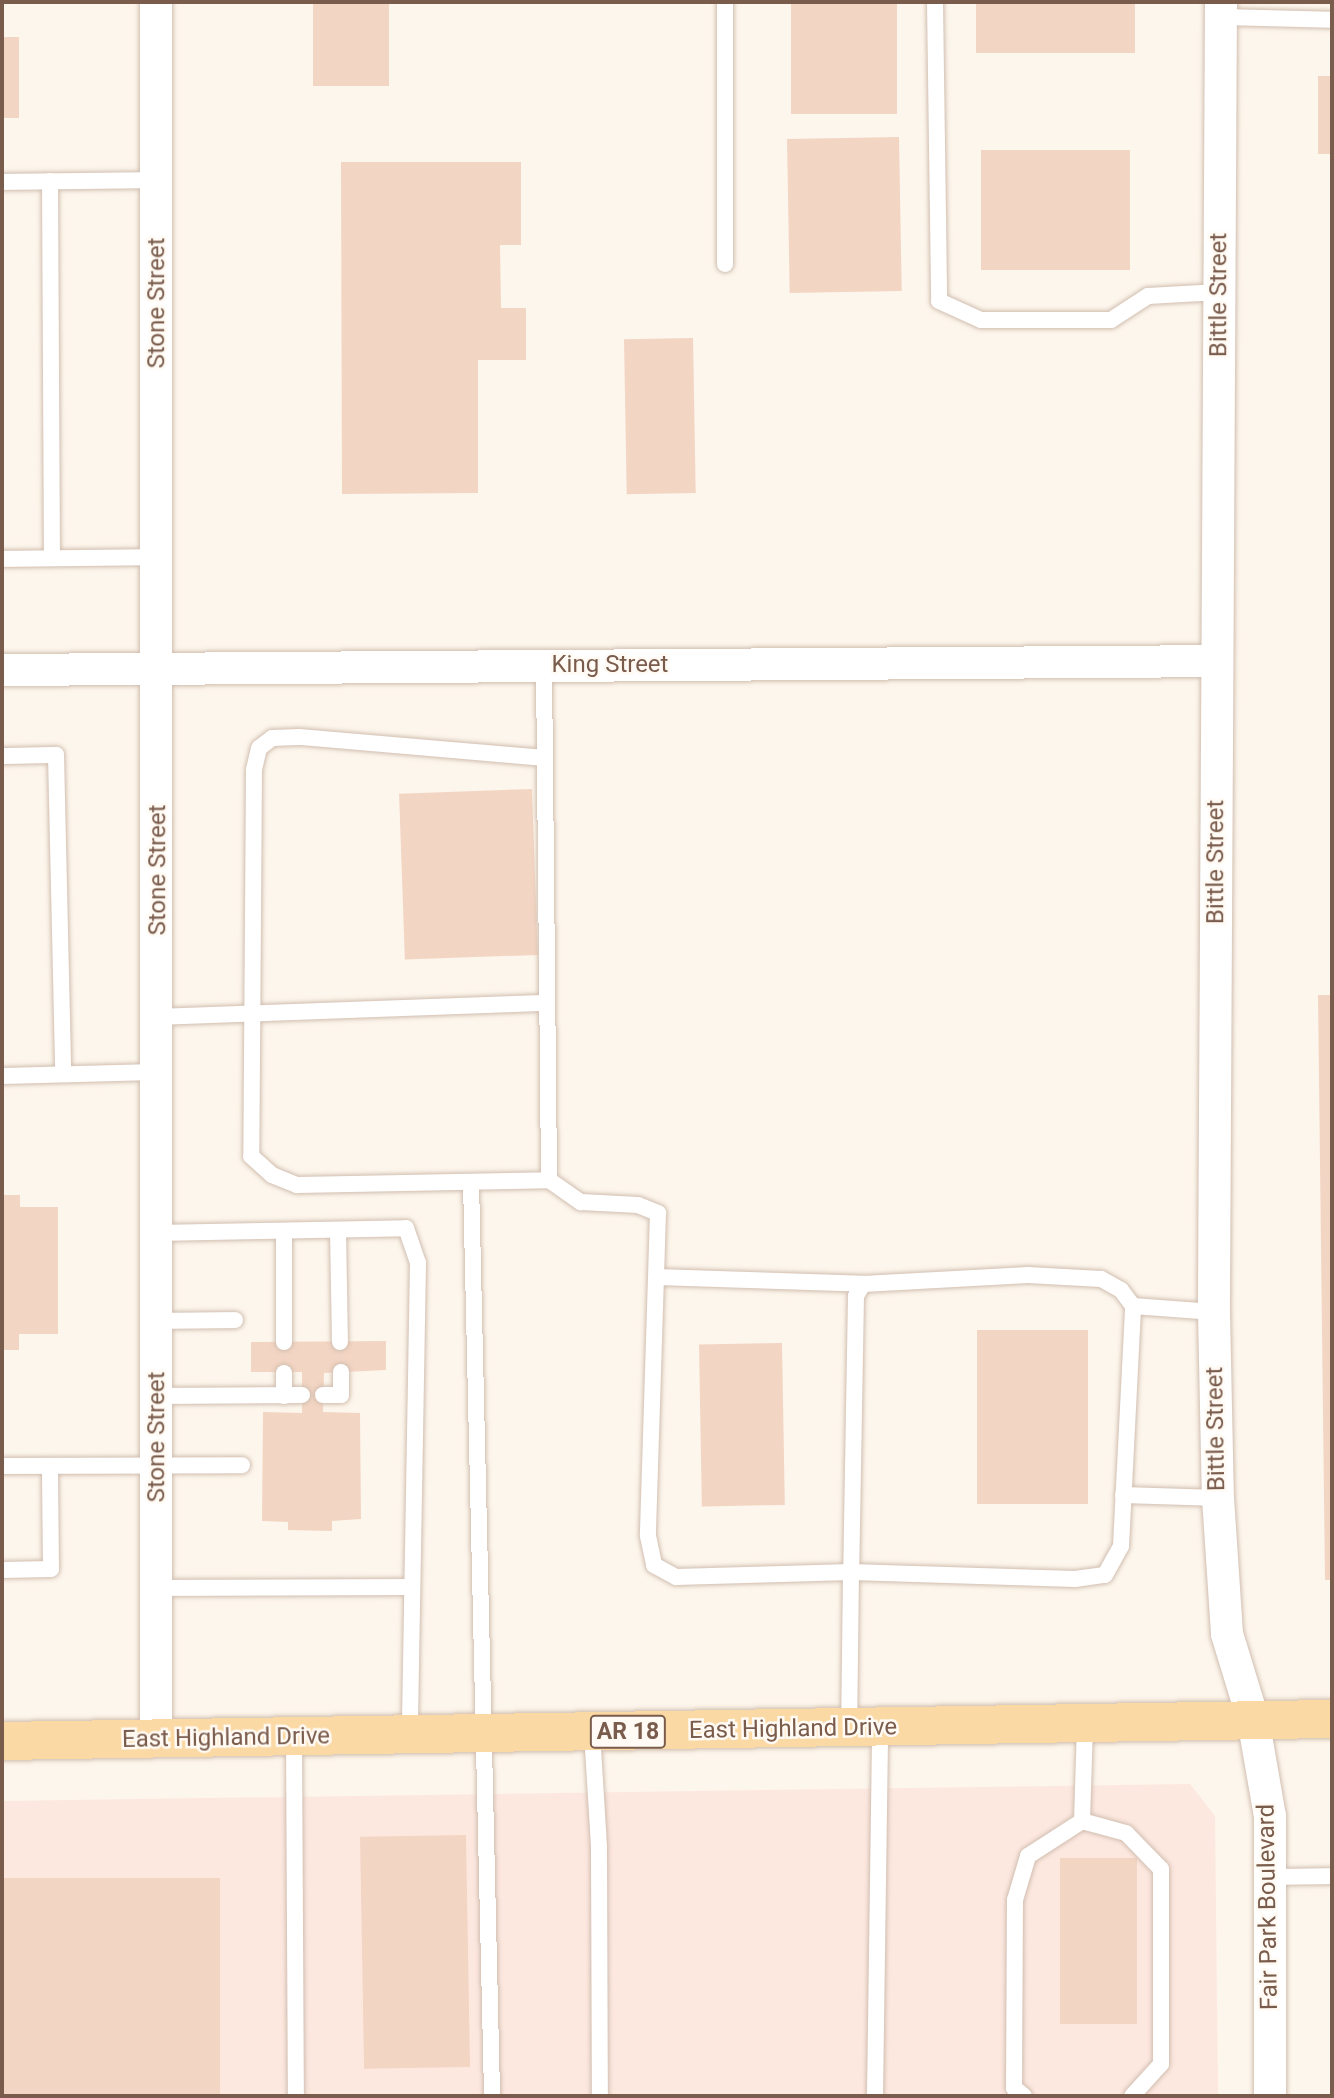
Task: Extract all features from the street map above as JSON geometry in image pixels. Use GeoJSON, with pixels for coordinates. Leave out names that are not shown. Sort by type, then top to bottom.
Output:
{"type":"FeatureCollection","features":[{"type":"Feature","properties":{"kind":"main road","name":"East Highland Drive"},"geometry":{"type":"LineString","coordinates":[[2,1741],[1332,1719]]}},
{"type":"Feature","properties":{"kind":"street","name":"Stone Street"},"geometry":{"type":"LineString","coordinates":[[156,2],[159,557],[156,1739]]}},
{"type":"Feature","properties":{"kind":"street","name":"Bittle Street"},"geometry":{"type":"LineString","coordinates":[[1221,9],[1214,1312],[1218,1498],[1227,1634],[1253,1719]]}},
{"type":"Feature","properties":{"kind":"street","name":"King Street"},"geometry":{"type":"LineString","coordinates":[[2,670],[1217,661]]}},
{"type":"Feature","properties":{"kind":"street","name":"Fair Park Boulevard"},"geometry":{"type":"LineString","coordinates":[[1253,1719],[1270,1816],[1270,2096]]}},
{"type":"Feature","properties":{"kind":"lane"},"geometry":{"type":"LineString","coordinates":[[725,2],[725,264]]}},
{"type":"Feature","properties":{"kind":"lane"},"geometry":{"type":"LineString","coordinates":[[935,2],[939,301],[981,320],[1111,320],[1147,296],[1219,292]]}},
{"type":"Feature","properties":{"kind":"lane"},"geometry":{"type":"LineString","coordinates":[[1221,9],[1332,20]]}},
{"type":"Feature","properties":{"kind":"lane"},"geometry":{"type":"LineString","coordinates":[[2,182],[156,180]]}},
{"type":"Feature","properties":{"kind":"lane"},"geometry":{"type":"LineString","coordinates":[[50,181],[52,558]]}},
{"type":"Feature","properties":{"kind":"lane"},"geometry":{"type":"LineString","coordinates":[[2,559],[159,557]]}},
{"type":"Feature","properties":{"kind":"lane"},"geometry":{"type":"LineString","coordinates":[[544,666],[549,1180]]}},
{"type":"Feature","properties":{"kind":"lane"},"geometry":{"type":"LineString","coordinates":[[545,758],[299,737],[272,738],[259,748],[254,770],[251,1156],[272,1175],[297,1185],[549,1180],[581,1202],[638,1205],[659,1213],[648,1536],[654,1565],[676,1577],[851,1572],[1075,1579],[1105,1575],[1121,1546],[1133,1306],[1121,1290],[1101,1279],[987,1276],[863,1284],[657,1277]]}},
{"type":"Feature","properties":{"kind":"lane"},"geometry":{"type":"LineString","coordinates":[[2,756],[56,755],[63,1074]]}},
{"type":"Feature","properties":{"kind":"lane"},"geometry":{"type":"LineString","coordinates":[[156,1017],[547,1003]]}},
{"type":"Feature","properties":{"kind":"lane"},"geometry":{"type":"LineString","coordinates":[[2,1076],[156,1072]]}},
{"type":"Feature","properties":{"kind":"lane"},"geometry":{"type":"LineString","coordinates":[[471,1182],[492,2096]]}},
{"type":"Feature","properties":{"kind":"lane"},"geometry":{"type":"LineString","coordinates":[[156,1233],[406,1228],[418,1263],[410,1734]]}},
{"type":"Feature","properties":{"kind":"lane"},"geometry":{"type":"LineString","coordinates":[[338,1230],[340,1342]]}},
{"type":"Feature","properties":{"kind":"lane"},"geometry":{"type":"LineString","coordinates":[[284,1231],[284,1342]]}},
{"type":"Feature","properties":{"kind":"lane"},"geometry":{"type":"LineString","coordinates":[[863,1284],[856,1296],[851,1572],[864,1728],[875,2096]]}},
{"type":"Feature","properties":{"kind":"lane"},"geometry":{"type":"LineString","coordinates":[[1133,1306],[1214,1312]]}},
{"type":"Feature","properties":{"kind":"lane"},"geometry":{"type":"LineString","coordinates":[[158,1321],[235,1320]]}},
{"type":"Feature","properties":{"kind":"lane"},"geometry":{"type":"LineString","coordinates":[[323,1395],[341,1395],[341,1372]]}},
{"type":"Feature","properties":{"kind":"lane"},"geometry":{"type":"LineString","coordinates":[[284,1373],[284,1396]]}},
{"type":"Feature","properties":{"kind":"lane"},"geometry":{"type":"LineString","coordinates":[[157,1396],[302,1395]]}},
{"type":"Feature","properties":{"kind":"lane"},"geometry":{"type":"LineString","coordinates":[[2,1466],[242,1465]]}},
{"type":"Feature","properties":{"kind":"lane"},"geometry":{"type":"LineString","coordinates":[[2,1570],[51,1569],[50,1466]]}},
{"type":"Feature","properties":{"kind":"lane"},"geometry":{"type":"LineString","coordinates":[[1123,1495],[1218,1498]]}},
{"type":"Feature","properties":{"kind":"lane"},"geometry":{"type":"LineString","coordinates":[[156,1588],[412,1587]]}},
{"type":"Feature","properties":{"kind":"lane"},"geometry":{"type":"LineString","coordinates":[[1082,1821],[1085,1723]]}},
{"type":"Feature","properties":{"kind":"lane"},"geometry":{"type":"LineString","coordinates":[[592,1732],[599,1847],[600,2096]]}},
{"type":"Feature","properties":{"kind":"lane"},"geometry":{"type":"LineString","coordinates":[[294,1737],[296,2096]]}},
{"type":"Feature","properties":{"kind":"lane"},"geometry":{"type":"LineString","coordinates":[[1024,2096],[1014,2088],[1015,1900],[1028,1856],[1082,1821],[1126,1833],[1161,1869],[1161,2064],[1132,2096]]}},
{"type":"Feature","properties":{"kind":"lane"},"geometry":{"type":"LineString","coordinates":[[1270,1877],[1332,1876]]}},
{"type":"Feature","properties":{"kind":"shaded area"},"geometry":{"type":"Polygon","coordinates":[[[1190,1784],[1215,1816],[1218,2096],[2,2096],[2,1801],[1190,1784]]]}},
{"type":"Feature","properties":{"kind":"building"},"geometry":{"type":"Polygon","coordinates":[[[313,2],[389,2],[389,86],[313,86],[313,2]]]}},
{"type":"Feature","properties":{"kind":"building"},"geometry":{"type":"Polygon","coordinates":[[[791,2],[897,2],[897,114],[791,114],[791,2]]]}},
{"type":"Feature","properties":{"kind":"building"},"geometry":{"type":"Polygon","coordinates":[[[976,2],[1135,2],[1135,53],[976,53],[976,2]]]}},
{"type":"Feature","properties":{"kind":"building"},"geometry":{"type":"Polygon","coordinates":[[[2,37],[19,37],[19,118],[2,118],[2,37]]]}},
{"type":"Feature","properties":{"kind":"building"},"geometry":{"type":"Polygon","coordinates":[[[1318,76],[1332,76],[1332,154],[1318,154],[1318,76]]]}},
{"type":"Feature","properties":{"kind":"building"},"geometry":{"type":"Polygon","coordinates":[[[899,137],[902,291],[790,293],[787,139],[899,137]]]}},
{"type":"Feature","properties":{"kind":"building"},"geometry":{"type":"Polygon","coordinates":[[[981,150],[1130,150],[1130,270],[981,270],[981,150]]]}},
{"type":"Feature","properties":{"kind":"building"},"geometry":{"type":"Polygon","coordinates":[[[341,162],[521,162],[521,245],[500,245],[501,308],[526,308],[526,360],[478,360],[478,493],[342,494],[341,162]]]}},
{"type":"Feature","properties":{"kind":"building"},"geometry":{"type":"Polygon","coordinates":[[[693,338],[696,493],[627,494],[624,339],[693,338]]]}},
{"type":"Feature","properties":{"kind":"building"},"geometry":{"type":"Polygon","coordinates":[[[532,789],[538,955],[405,960],[399,794],[532,789]]]}},
{"type":"Feature","properties":{"kind":"building"},"geometry":{"type":"Polygon","coordinates":[[[1318,995],[1332,995],[1332,1580],[1325,1580],[1318,995]]]}},
{"type":"Feature","properties":{"kind":"building"},"geometry":{"type":"Polygon","coordinates":[[[2,1195],[20,1195],[20,1207],[58,1207],[58,1334],[19,1334],[19,1350],[2,1350],[2,1195]]]}},
{"type":"Feature","properties":{"kind":"building"},"geometry":{"type":"Polygon","coordinates":[[[977,1330],[1088,1330],[1088,1504],[977,1504],[977,1330]]]}},
{"type":"Feature","properties":{"kind":"building"},"geometry":{"type":"Polygon","coordinates":[[[386,1341],[386,1370],[324,1373],[323,1412],[360,1413],[361,1519],[332,1521],[332,1531],[288,1530],[288,1522],[262,1521],[263,1412],[302,1413],[302,1372],[251,1372],[251,1342],[386,1341]]]}},
{"type":"Feature","properties":{"kind":"building"},"geometry":{"type":"Polygon","coordinates":[[[782,1343],[785,1505],[702,1506],[699,1344],[782,1343]]]}},
{"type":"Feature","properties":{"kind":"building"},"geometry":{"type":"Polygon","coordinates":[[[466,1835],[470,2067],[364,2069],[360,1837],[466,1835]]]}},
{"type":"Feature","properties":{"kind":"building"},"geometry":{"type":"Polygon","coordinates":[[[1060,1858],[1137,1858],[1137,2024],[1060,2024],[1060,1858]]]}},
{"type":"Feature","properties":{"kind":"building"},"geometry":{"type":"Polygon","coordinates":[[[2,1878],[220,1878],[220,2096],[2,2096],[2,1878]]]}}]}
